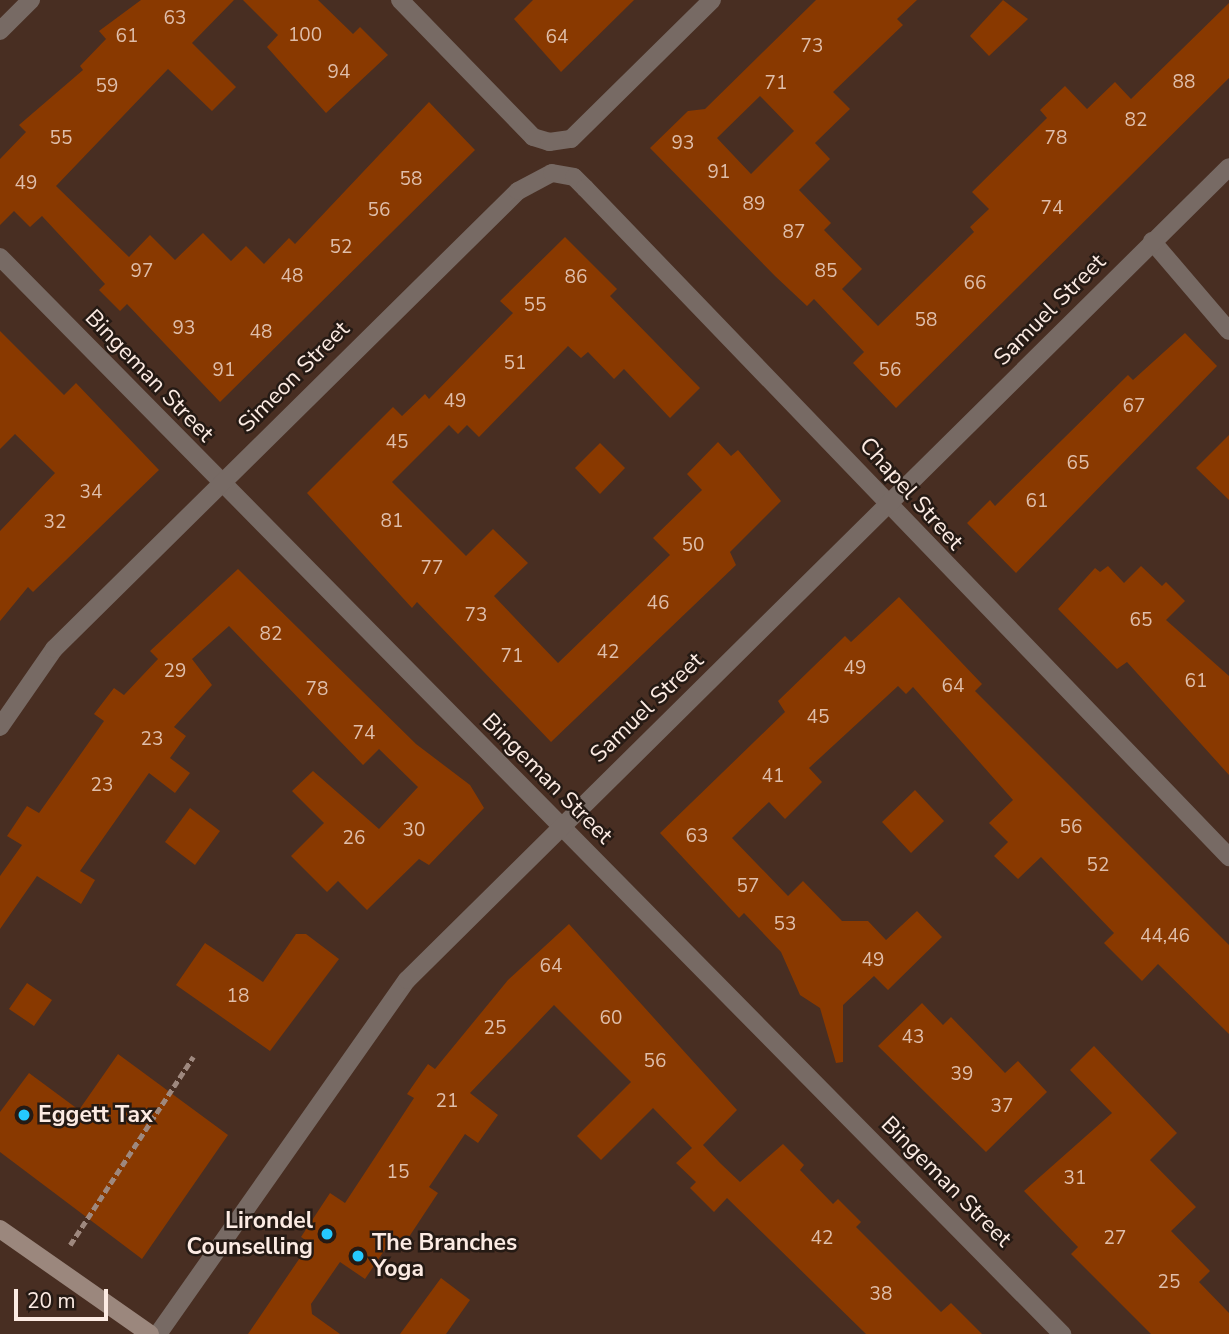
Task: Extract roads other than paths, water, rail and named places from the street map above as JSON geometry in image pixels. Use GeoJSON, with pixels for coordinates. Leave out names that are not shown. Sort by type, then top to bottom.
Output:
{"type":"FeatureCollection","features":[{"type":"Feature","properties":{"kind":"main road"},"geometry":{"type":"LineString","coordinates":[[0,1229],[150,1334]]}},
{"type":"Feature","properties":{"kind":"street"},"geometry":{"type":"LineString","coordinates":[[0,31],[31,0]]}},
{"type":"Feature","properties":{"kind":"street"},"geometry":{"type":"LineString","coordinates":[[400,0],[533,136],[549,142],[571,139],[712,0]]}},
{"type":"Feature","properties":{"kind":"street","name":"Samuel Street"},"geometry":{"type":"LineString","coordinates":[[158,1334],[385,1007],[560,827],[1229,167]]}},
{"type":"Feature","properties":{"kind":"street","name":"Simeon Street"},"geometry":{"type":"LineString","coordinates":[[0,727],[54,649],[528,181],[552,173]]}},
{"type":"Feature","properties":{"kind":"street","name":"Chapel Street"},"geometry":{"type":"LineString","coordinates":[[552,173],[574,177],[585,188],[871,484],[886,508],[1229,857]]}},
{"type":"Feature","properties":{"kind":"street"},"geometry":{"type":"LineString","coordinates":[[1153,241],[1229,331]]}},
{"type":"Feature","properties":{"kind":"street","name":"Bingeman Street"},"geometry":{"type":"LineString","coordinates":[[0,257],[220,484],[1062,1334]]}},
{"type":"Feature","properties":{"kind":"place","name":"Eggett Tax"},"geometry":{"type":"Point","coordinates":[24,1115]}},
{"type":"Feature","properties":{"kind":"place","name":"Lirondel Counselling"},"geometry":{"type":"Point","coordinates":[327,1234]}},
{"type":"Feature","properties":{"kind":"place","name":"The Branches Yoga"},"geometry":{"type":"Point","coordinates":[358,1256]}}]}
